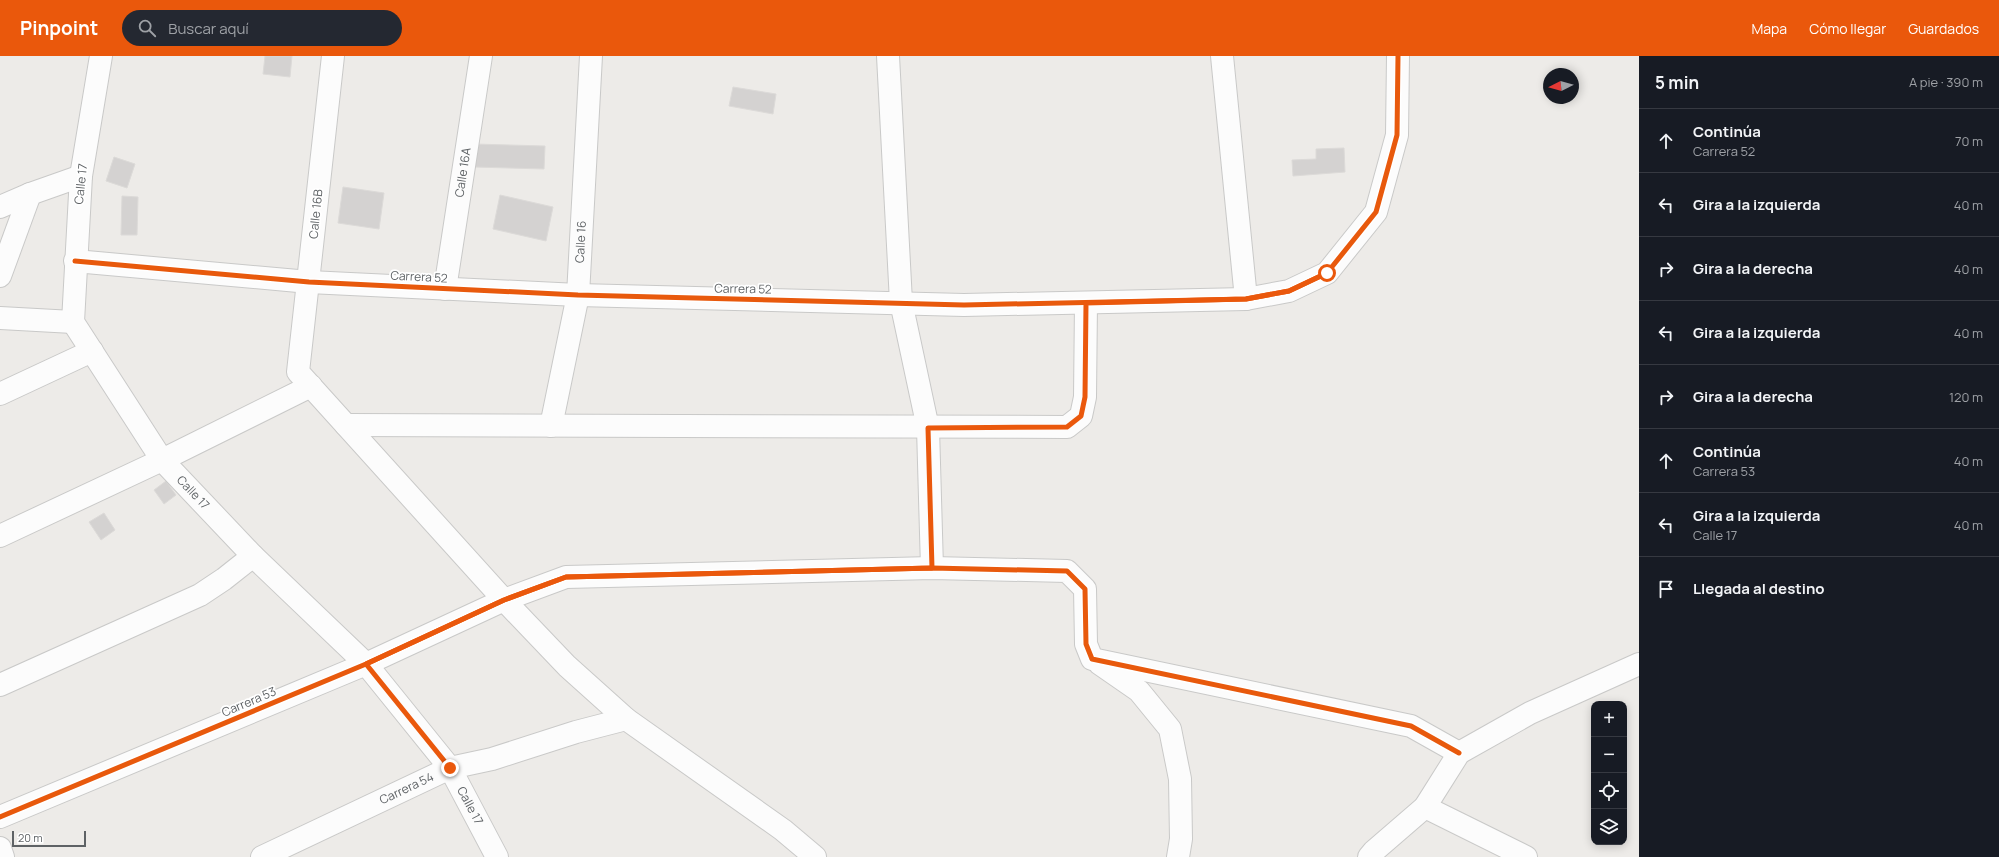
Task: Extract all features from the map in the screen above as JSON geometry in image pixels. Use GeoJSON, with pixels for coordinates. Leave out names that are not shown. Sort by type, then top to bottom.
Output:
{"type":"FeatureCollection","features":[{"type":"Feature","properties":{"kind":"street","name":"Calle 17"},"geometry":{"type":"LineString","coordinates":[[101,56],[81,176],[73,322],[162,460],[253,556],[366,664],[450,768],[497,857]]}},
{"type":"Feature","properties":{"kind":"street","name":"Calle 16B"},"geometry":{"type":"LineString","coordinates":[[304,379],[309,282],[333,56]]}},
{"type":"Feature","properties":{"kind":"street","name":"Calle 16A"},"geometry":{"type":"LineString","coordinates":[[445,289],[481,56]]}},
{"type":"Feature","properties":{"kind":"street","name":"Calle 16"},"geometry":{"type":"LineString","coordinates":[[551,426],[578,295],[591,56]]}},
{"type":"Feature","properties":{"kind":"street"},"geometry":{"type":"LineString","coordinates":[[888,56],[901,302],[928,428],[932,568]]}},
{"type":"Feature","properties":{"kind":"street"},"geometry":{"type":"LineString","coordinates":[[1222,56],[1246,299]]}},
{"type":"Feature","properties":{"kind":"street","name":"Carrera 52"},"geometry":{"type":"LineString","coordinates":[[76,261],[309,282],[578,295],[901,302],[964,305],[1246,299],[1289,291],[1327,273],[1376,212],[1397,135],[1398,56]]}},
{"type":"Feature","properties":{"kind":"street"},"geometry":{"type":"LineString","coordinates":[[0,207],[30,194],[81,176]]}},
{"type":"Feature","properties":{"kind":"street"},"geometry":{"type":"LineString","coordinates":[[0,276],[30,194]]}},
{"type":"Feature","properties":{"kind":"street"},"geometry":{"type":"LineString","coordinates":[[346,425],[928,428],[1067,427],[1081,416],[1085,397],[1086,303]]}},
{"type":"Feature","properties":{"kind":"street"},"geometry":{"type":"LineString","coordinates":[[0,318],[73,322]]}},
{"type":"Feature","properties":{"kind":"street"},"geometry":{"type":"LineString","coordinates":[[0,394],[92,351]]}},
{"type":"Feature","properties":{"kind":"street"},"geometry":{"type":"LineString","coordinates":[[0,536],[162,460],[304,379],[504,600],[567,666],[626,719],[782,830],[815,857]]}},
{"type":"Feature","properties":{"kind":"street"},"geometry":{"type":"LineString","coordinates":[[0,685],[200,595],[224,579],[253,556]]}},
{"type":"Feature","properties":{"kind":"street","name":"Carrera 53"},"geometry":{"type":"LineString","coordinates":[[0,817],[366,664],[504,600],[566,577],[932,568],[1067,571],[1085,589],[1086,644],[1092,659]]}},
{"type":"Feature","properties":{"kind":"street"},"geometry":{"type":"LineString","coordinates":[[1092,659],[1411,726],[1459,753]]}},
{"type":"Feature","properties":{"kind":"street"},"geometry":{"type":"LineString","coordinates":[[1092,659],[1138,691],[1170,729],[1180,779],[1181,839],[1178,857]]}},
{"type":"Feature","properties":{"kind":"street"},"geometry":{"type":"LineString","coordinates":[[1369,857],[1425,807],[1459,753],[1530,713],[1639,664]]}},
{"type":"Feature","properties":{"kind":"street","name":"Carrera 54"},"geometry":{"type":"LineString","coordinates":[[262,857],[450,768],[492,759],[576,732],[626,719]]}},
{"type":"Feature","properties":{"kind":"street"},"geometry":{"type":"LineString","coordinates":[[1425,807],[1526,857]]}},
{"type":"Feature","properties":{"kind":"street"},"geometry":{"type":"LineString","coordinates":[[0,848],[3,857]]}},
{"type":"Feature","properties":{"kind":"building"},"geometry":{"type":"Polygon","coordinates":[[[265,56],[292,56],[290,77],[263,74],[265,56]]]}},
{"type":"Feature","properties":{"kind":"building"},"geometry":{"type":"Polygon","coordinates":[[[733,87],[776,94],[773,114],[729,106],[733,87]]]}},
{"type":"Feature","properties":{"kind":"building"},"geometry":{"type":"Polygon","coordinates":[[[474,144],[545,146],[544,169],[474,167],[474,144]]]}},
{"type":"Feature","properties":{"kind":"building"},"geometry":{"type":"Polygon","coordinates":[[[1344,148],[1345,172],[1293,176],[1292,160],[1316,159],[1316,149],[1344,148]]]}},
{"type":"Feature","properties":{"kind":"building"},"geometry":{"type":"Polygon","coordinates":[[[114,157],[135,164],[127,188],[106,181],[114,157]]]}},
{"type":"Feature","properties":{"kind":"building"},"geometry":{"type":"Polygon","coordinates":[[[343,187],[384,193],[379,229],[338,223],[343,187]]]}},
{"type":"Feature","properties":{"kind":"building"},"geometry":{"type":"Polygon","coordinates":[[[500,195],[553,207],[546,241],[493,229],[500,195]]]}},
{"type":"Feature","properties":{"kind":"building"},"geometry":{"type":"Polygon","coordinates":[[[122,196],[138,197],[137,235],[121,235],[122,196]]]}},
{"type":"Feature","properties":{"kind":"building"},"geometry":{"type":"Polygon","coordinates":[[[166,481],[176,495],[164,504],[154,490],[166,481]]]}},
{"type":"Feature","properties":{"kind":"building"},"geometry":{"type":"Polygon","coordinates":[[[104,513],[115,530],[101,540],[89,522],[104,513]]]}},
{"type":"Feature","properties":{"kind":"cycle path"},"geometry":{"type":"LineString","coordinates":[[75,261],[309,282],[578,295],[964,305],[1246,299],[1289,291],[1327,273],[1376,212],[1397,135],[1398,56]]}},
{"type":"Feature","properties":{"kind":"cycle path"},"geometry":{"type":"LineString","coordinates":[[0,817],[366,664],[504,600],[566,577],[932,568],[1067,571],[1085,589],[1086,644],[1092,659],[1411,726],[1459,753]]}},
{"type":"Feature","properties":{"kind":"route"},"geometry":{"type":"LineString","coordinates":[[450,768],[366,664],[504,600],[566,577],[932,568],[928,428],[1067,427],[1081,416],[1085,397],[1086,303],[1246,299],[1289,291],[1327,273]]}}]}
